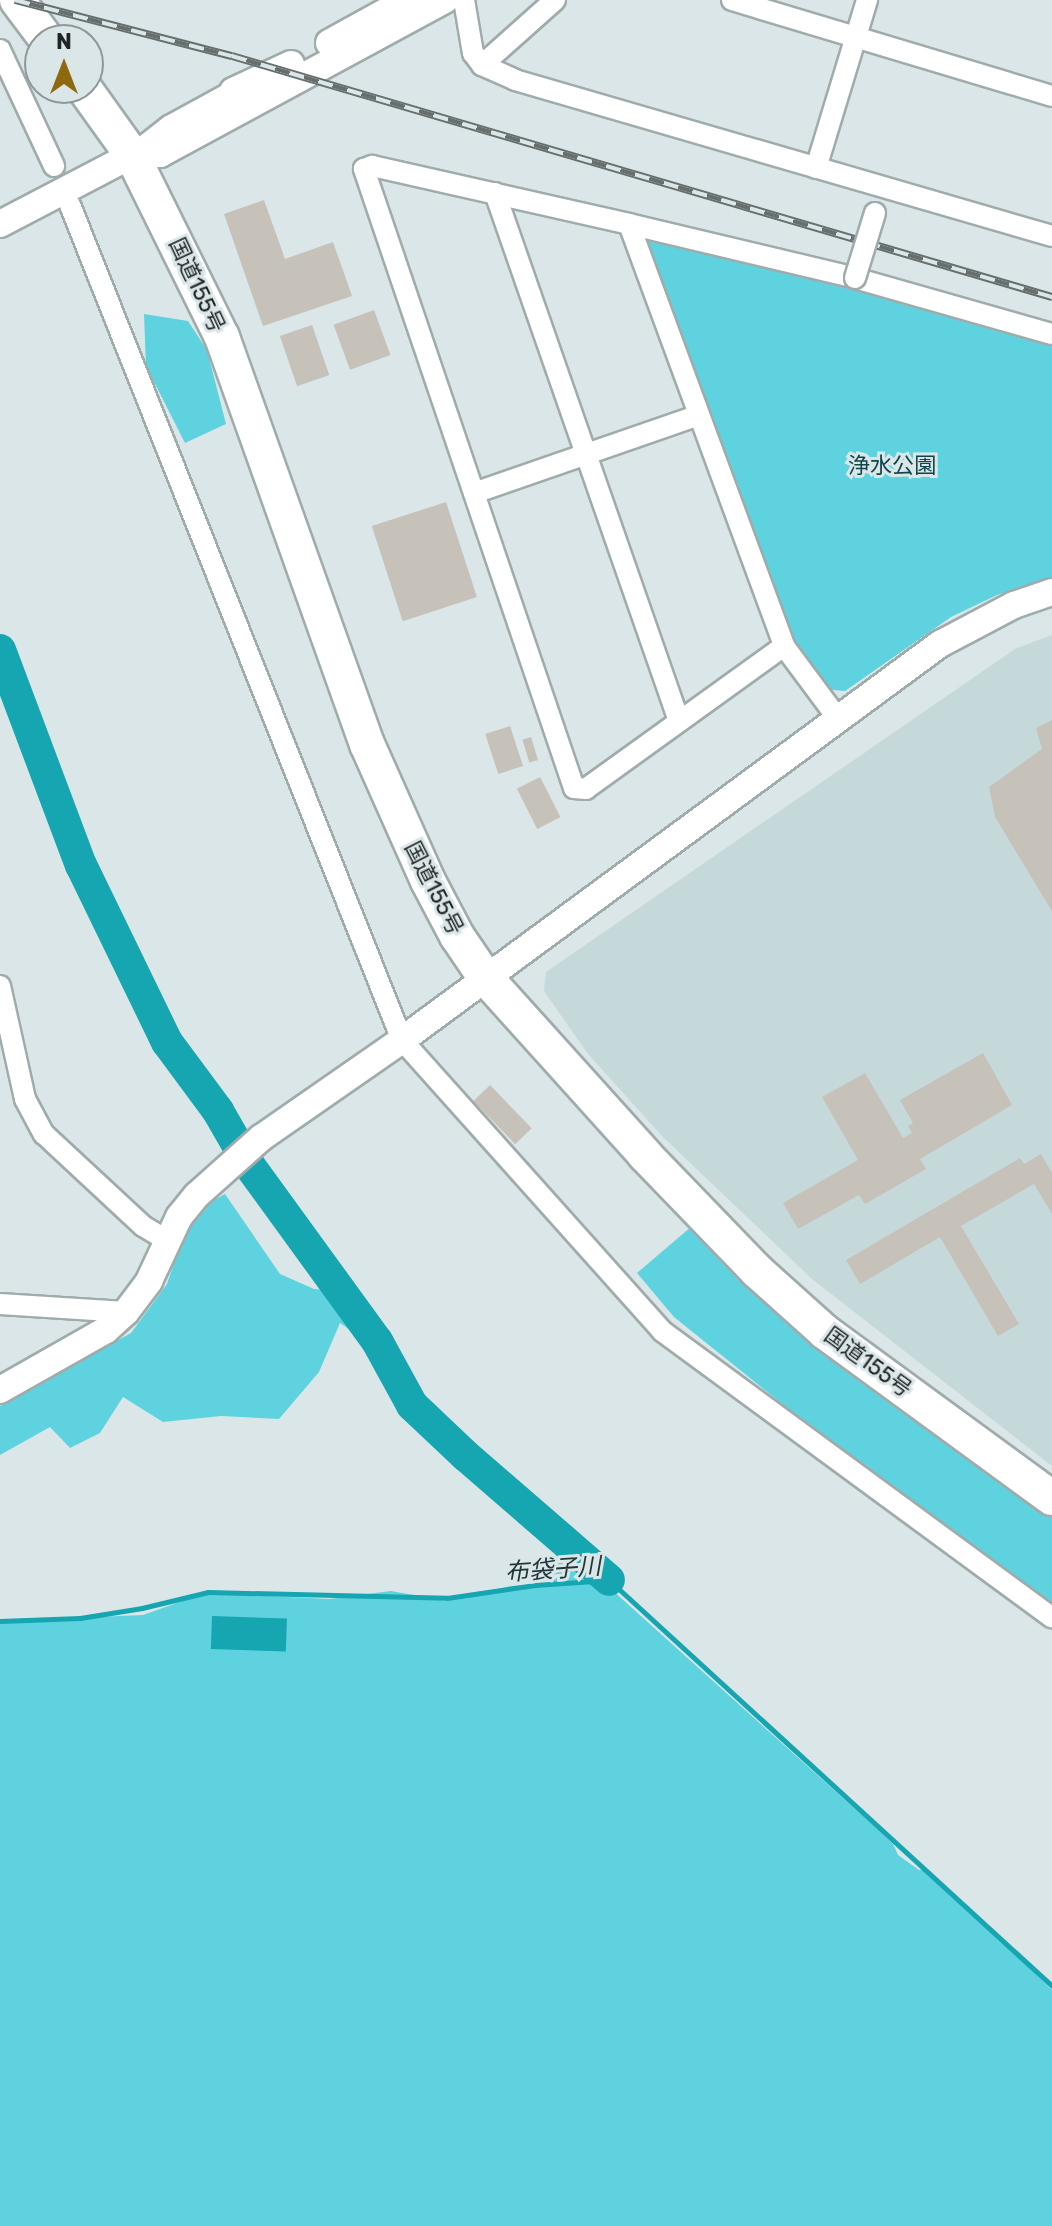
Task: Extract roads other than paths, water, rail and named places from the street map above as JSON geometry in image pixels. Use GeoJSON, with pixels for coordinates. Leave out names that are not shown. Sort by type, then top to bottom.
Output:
{"type":"FeatureCollection","features":[{"type":"Feature","properties":{"kind":"highway"},"geometry":{"type":"LineString","coordinates":[[17,0],[35,24]]}},
{"type":"Feature","properties":{"kind":"highway","name":"国道155号"},"geometry":{"type":"LineString","coordinates":[[95,104],[132,155],[222,337],[367,744],[428,881],[457,936],[485,977],[645,1155],[757,1271],[825,1332],[1052,1498]]}},
{"type":"Feature","properties":{"kind":"street"},"geometry":{"type":"LineString","coordinates":[[0,224],[132,155],[169,126],[233,91],[271,75],[407,0]]}},
{"type":"Feature","properties":{"kind":"street"},"geometry":{"type":"LineString","coordinates":[[132,155],[160,154],[445,0]]}},
{"type":"Feature","properties":{"kind":"street"},"geometry":{"type":"LineString","coordinates":[[464,0],[473,53],[482,65],[515,80],[1052,236]]}},
{"type":"Feature","properties":{"kind":"street"},"geometry":{"type":"LineString","coordinates":[[482,65],[555,0]]}},
{"type":"Feature","properties":{"kind":"street"},"geometry":{"type":"LineString","coordinates":[[732,0],[1052,96]]}},
{"type":"Feature","properties":{"kind":"street"},"geometry":{"type":"LineString","coordinates":[[816,168],[867,0]]}},
{"type":"Feature","properties":{"kind":"street"},"geometry":{"type":"LineString","coordinates":[[0,50],[54,166]]}},
{"type":"Feature","properties":{"kind":"street"},"geometry":{"type":"LineString","coordinates":[[784,646],[586,789],[574,788],[364,169],[372,166],[495,193],[855,278],[1052,334]]}},
{"type":"Feature","properties":{"kind":"street"},"geometry":{"type":"LineString","coordinates":[[855,278],[882,188]]}},
{"type":"Feature","properties":{"kind":"street"},"geometry":{"type":"LineString","coordinates":[[495,193],[679,721]]}},
{"type":"Feature","properties":{"kind":"street"},"geometry":{"type":"LineString","coordinates":[[70,205],[402,1040],[662,1331],[1052,1618]]}},
{"type":"Feature","properties":{"kind":"street"},"geometry":{"type":"LineString","coordinates":[[629,224],[784,646],[839,720]]}},
{"type":"Feature","properties":{"kind":"street"},"geometry":{"type":"LineString","coordinates":[[474,493],[699,415]]}},
{"type":"Feature","properties":{"kind":"street"},"geometry":{"type":"LineString","coordinates":[[0,1390],[106,1330],[126,1312],[149,1281],[166,1240],[188,1206],[261,1138],[402,1040],[940,644],[1014,605],[1052,592]]}},
{"type":"Feature","properties":{"kind":"street"},"geometry":{"type":"LineString","coordinates":[[0,986],[25,1099],[44,1134],[143,1226],[166,1240]]}},
{"type":"Feature","properties":{"kind":"street"},"geometry":{"type":"LineString","coordinates":[[0,1304],[126,1312]]}},
{"type":"Feature","properties":{"kind":"waterway"},"geometry":{"type":"LineString","coordinates":[[0,650],[81,865],[167,1042],[218,1111],[249,1165],[377,1341],[412,1405],[609,1580]]}},
{"type":"Feature","properties":{"kind":"waterway","name":"布袋子川"},"geometry":{"type":"LineString","coordinates":[[0,1621],[80,1618],[142,1608],[208,1592],[447,1598],[535,1585],[609,1580],[1052,1986]]}},
{"type":"Feature","properties":{"kind":"railway"},"geometry":{"type":"LineString","coordinates":[[15,0],[232,56],[1052,297]]}},
{"type":"Feature","properties":{"kind":"park label","name":"浄水公園"},"geometry":{"type":"Point","coordinates":[892,466]}}]}
